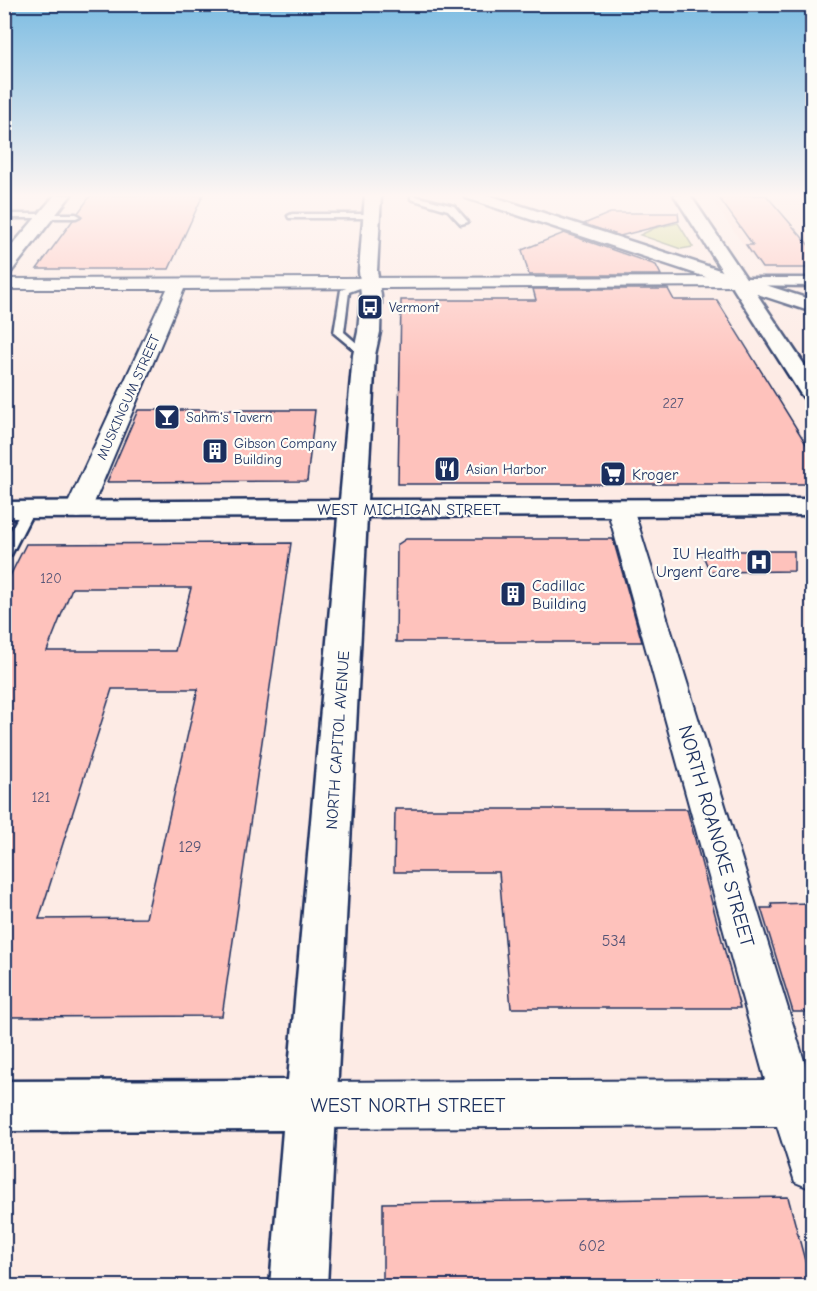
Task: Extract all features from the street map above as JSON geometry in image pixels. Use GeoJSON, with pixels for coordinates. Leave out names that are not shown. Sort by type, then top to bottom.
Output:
{"type":"FeatureCollection","features":[{"type":"Feature","properties":{"kind":"main road"},"geometry":{"type":"LineString","coordinates":[[4,268],[14,255]]}},
{"type":"Feature","properties":{"kind":"main road","name":"NORTH CAPITOL AVENUE"},"geometry":{"type":"LineString","coordinates":[[298,1287],[352,509],[364,354],[369,332],[369,255]]}},
{"type":"Feature","properties":{"kind":"main road"},"geometry":{"type":"LineString","coordinates":[[657,255],[813,306]]}},
{"type":"Feature","properties":{"kind":"main road"},"geometry":{"type":"LineString","coordinates":[[721,255],[813,393]]}},
{"type":"Feature","properties":{"kind":"main road","name":"WEST MICHIGAN STREET"},"geometry":{"type":"LineString","coordinates":[[16,510],[813,507]]}},
{"type":"Feature","properties":{"kind":"main road","name":"WEST NORTH STREET"},"geometry":{"type":"LineString","coordinates":[[4,1106],[310,1105]]}},
{"type":"Feature","properties":{"kind":"street"},"geometry":{"type":"LineString","coordinates":[[4,284],[813,282]]}},
{"type":"Feature","properties":{"kind":"street","name":"MUSKINGUM STREET"},"geometry":{"type":"LineString","coordinates":[[78,510],[178,283]]}},
{"type":"Feature","properties":{"kind":"street","name":"NORTH ROANOKE STREET"},"geometry":{"type":"LineString","coordinates":[[620,508],[803,1103],[813,1165]]}},
{"type":"Feature","properties":{"kind":"street","name":"WEST NORTH STREET"},"geometry":{"type":"LineString","coordinates":[[310,1105],[803,1103]]}},
{"type":"Feature","properties":{"kind":"lane"},"geometry":{"type":"LineString","coordinates":[[364,354],[339,333],[345,290],[370,283]]}},
{"type":"Feature","properties":{"kind":"lane"},"geometry":{"type":"LineString","coordinates":[[4,555],[16,510]]}},
{"type":"Feature","properties":{"kind":"shaded area"},"geometry":{"type":"Polygon","coordinates":[[[751,255],[812,255],[812,275],[765,275],[751,255]]]}},
{"type":"Feature","properties":{"kind":"building"},"geometry":{"type":"Polygon","coordinates":[[[47,255],[175,255],[169,269],[37,269],[47,255]]]}},
{"type":"Feature","properties":{"kind":"building"},"geometry":{"type":"Polygon","coordinates":[[[523,255],[628,255],[656,265],[661,275],[529,275],[523,255]]]}},
{"type":"Feature","properties":{"kind":"building"},"geometry":{"type":"Polygon","coordinates":[[[753,255],[813,255],[813,268],[762,268],[753,255]]]}},
{"type":"Feature","properties":{"kind":"building"},"geometry":{"type":"Polygon","coordinates":[[[533,289],[668,289],[674,300],[717,300],[813,455],[813,484],[398,484],[401,300],[536,300],[533,289]]]}},
{"type":"Feature","properties":{"kind":"building","name":"Gibson Company Building"},"geometry":{"type":"Polygon","coordinates":[[[138,410],[315,410],[307,481],[107,482],[138,410]]]}},
{"type":"Feature","properties":{"kind":"building","name":"Cadillac Building"},"geometry":{"type":"Polygon","coordinates":[[[406,539],[613,539],[642,642],[396,642],[397,545],[406,539]]]}},
{"type":"Feature","properties":{"kind":"building"},"geometry":{"type":"Polygon","coordinates":[[[291,543],[222,1016],[4,1017],[4,588],[26,544],[291,543]],[[72,588],[47,651],[175,651],[191,588],[72,588]],[[112,689],[39,919],[146,918],[198,689],[112,689]]]}},
{"type":"Feature","properties":{"kind":"building","name":"IU Health Urgent Care"},"geometry":{"type":"Polygon","coordinates":[[[701,551],[794,551],[794,571],[710,572],[701,551]]]}},
{"type":"Feature","properties":{"kind":"building"},"geometry":{"type":"Polygon","coordinates":[[[395,809],[687,809],[740,1008],[511,1008],[499,872],[394,872],[395,809]]]}},
{"type":"Feature","properties":{"kind":"building"},"geometry":{"type":"Polygon","coordinates":[[[813,903],[813,1012],[793,1012],[761,908],[772,908],[771,904],[813,903]]]}},
{"type":"Feature","properties":{"kind":"building"},"geometry":{"type":"Polygon","coordinates":[[[788,1197],[812,1287],[383,1287],[383,1203],[788,1197]]]}},
{"type":"Feature","properties":{"kind":"place","name":"Vermont"},"geometry":{"type":"Point","coordinates":[370,307]}},
{"type":"Feature","properties":{"kind":"place","name":"Sahm's Tavern"},"geometry":{"type":"Point","coordinates":[167,417]}},
{"type":"Feature","properties":{"kind":"place","name":"Gibson Company Building"},"geometry":{"type":"Point","coordinates":[215,451]}},
{"type":"Feature","properties":{"kind":"place","name":"Asian Harbor"},"geometry":{"type":"Point","coordinates":[447,469]}},
{"type":"Feature","properties":{"kind":"place","name":"Kroger"},"geometry":{"type":"Point","coordinates":[613,474]}},
{"type":"Feature","properties":{"kind":"place","name":"IU Health Urgent Care"},"geometry":{"type":"Point","coordinates":[759,562]}},
{"type":"Feature","properties":{"kind":"place","name":"Cadillac Building"},"geometry":{"type":"Point","coordinates":[513,594]}}]}
